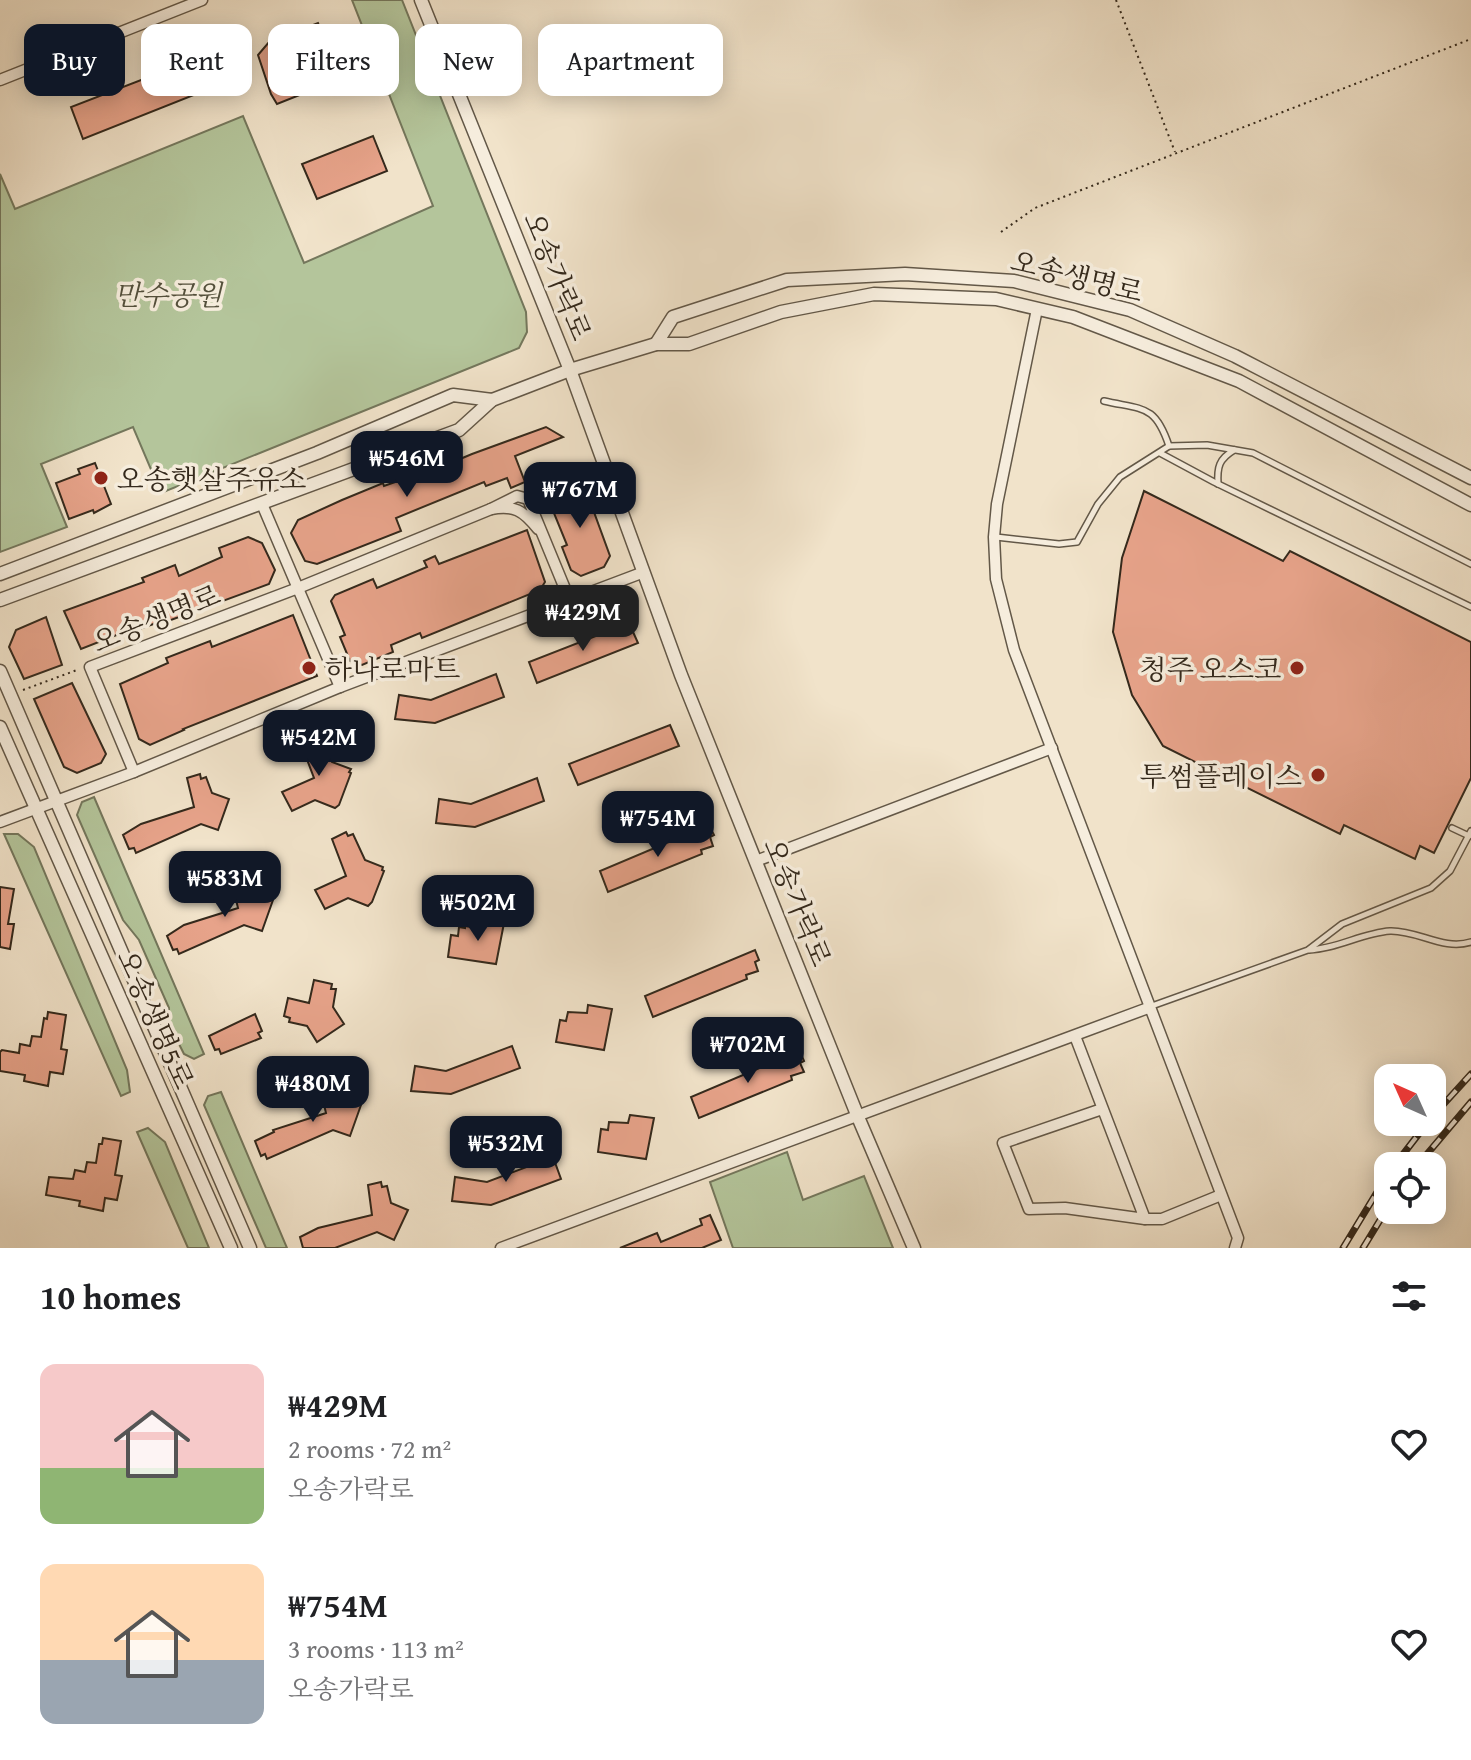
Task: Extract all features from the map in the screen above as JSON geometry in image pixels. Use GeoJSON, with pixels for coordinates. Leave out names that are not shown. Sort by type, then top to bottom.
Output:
{"type":"FeatureCollection","features":[{"type":"Feature","properties":{"kind":"street"},"geometry":{"type":"LineString","coordinates":[[0,80],[202,0]]}},
{"type":"Feature","properties":{"kind":"street","name":"오송가락로"},"geometry":{"type":"LineString","coordinates":[[421,0],[570,370],[681,675],[858,1117],[914,1248]]}},
{"type":"Feature","properties":{"kind":"street","name":"오송생명로"},"geometry":{"type":"LineString","coordinates":[[656,344],[673,317],[787,280],[905,274],[1014,281],[1130,310],[1222,350],[1471,478]]}},
{"type":"Feature","properties":{"kind":"street","name":"오송생명로"},"geometry":{"type":"LineString","coordinates":[[0,600],[459,430],[492,400],[570,370],[656,344],[689,344],[781,312],[874,294],[996,299],[1073,317],[1239,381],[1471,505]]}},
{"type":"Feature","properties":{"kind":"street"},"geometry":{"type":"LineString","coordinates":[[1037,309],[997,504],[994,537],[996,579],[1014,650],[1238,1238],[1235,1248]]}},
{"type":"Feature","properties":{"kind":"street","name":"오송생명로"},"geometry":{"type":"LineString","coordinates":[[0,574],[317,453],[453,395],[492,400]]}},
{"type":"Feature","properties":{"kind":"street","name":"오송생명로"},"geometry":{"type":"LineString","coordinates":[[134,772],[90,667],[298,588],[517,496],[526,497],[530,502],[538,529],[570,601]]}},
{"type":"Feature","properties":{"kind":"street"},"geometry":{"type":"LineString","coordinates":[[262,504],[340,687]]}},
{"type":"Feature","properties":{"kind":"street"},"geometry":{"type":"LineString","coordinates":[[0,822],[134,772],[340,687],[644,572]]}},
{"type":"Feature","properties":{"kind":"street","name":"오송생명5로"},"geometry":{"type":"LineString","coordinates":[[0,671],[250,1248]]}},
{"type":"Feature","properties":{"kind":"street","name":"오송생명5로"},"geometry":{"type":"LineString","coordinates":[[0,727],[231,1248]]}},
{"type":"Feature","properties":{"kind":"street"},"geometry":{"type":"LineString","coordinates":[[756,861],[1052,748]]}},
{"type":"Feature","properties":{"kind":"street"},"geometry":{"type":"LineString","coordinates":[[501,1248],[1148,1008]]}},
{"type":"Feature","properties":{"kind":"street"},"geometry":{"type":"LineString","coordinates":[[1075,1036],[1145,1219]]}},
{"type":"Feature","properties":{"kind":"street"},"geometry":{"type":"LineString","coordinates":[[1102,1109],[1003,1143],[1029,1209],[1065,1208],[1162,1219],[1221,1195]]}},
{"type":"Feature","properties":{"kind":"lane"},"geometry":{"type":"LineString","coordinates":[[1104,401],[1150,411],[1162,425],[1169,446]]}},
{"type":"Feature","properties":{"kind":"lane"},"geometry":{"type":"LineString","coordinates":[[994,537],[1059,544],[1077,542],[1098,504],[1120,477],[1169,446],[1207,445],[1253,453],[1471,564]]}},
{"type":"Feature","properties":{"kind":"lane"},"geometry":{"type":"LineString","coordinates":[[1218,484],[1217,468],[1223,456],[1234,450]]}},
{"type":"Feature","properties":{"kind":"lane"},"geometry":{"type":"LineString","coordinates":[[1159,453],[1471,607]]}},
{"type":"Feature","properties":{"kind":"lane"},"geometry":{"type":"LineString","coordinates":[[1308,950],[1342,924],[1431,888],[1450,871],[1470,834],[1452,828]]}},
{"type":"Feature","properties":{"kind":"lane"},"geometry":{"type":"LineString","coordinates":[[1148,1008],[1308,950],[1325,949],[1376,933],[1393,931],[1461,946],[1471,942]]}},
{"type":"Feature","properties":{"kind":"path"},"geometry":{"type":"LineString","coordinates":[[1116,0],[1175,153]]}},
{"type":"Feature","properties":{"kind":"path"},"geometry":{"type":"LineString","coordinates":[[1001,232],[1035,208],[1471,39]]}},
{"type":"Feature","properties":{"kind":"path"},"geometry":{"type":"LineString","coordinates":[[22,691],[68,672],[90,667]]}},
{"type":"Feature","properties":{"kind":"green space","name":"만수공원"},"geometry":{"type":"Polygon","coordinates":[[[352,0],[402,0],[415,33],[415,96],[440,96],[526,312],[527,332],[519,348],[161,493],[133,427],[41,464],[67,527],[0,552],[0,174],[15,209],[243,116],[304,263],[433,206],[390,96],[399,96],[399,24],[361,24],[352,0]]]}},
{"type":"Feature","properties":{"kind":"green space"},"geometry":{"type":"Polygon","coordinates":[[[94,797],[204,1054],[194,1059],[184,1054],[169,1024],[169,1008],[139,940],[123,920],[77,815],[82,802],[94,797]]]}},
{"type":"Feature","properties":{"kind":"green space"},"geometry":{"type":"Polygon","coordinates":[[[4,834],[18,834],[34,847],[127,1070],[130,1092],[121,1096],[4,834]]]}},
{"type":"Feature","properties":{"kind":"green space"},"geometry":{"type":"Polygon","coordinates":[[[221,1092],[287,1248],[266,1248],[204,1105],[208,1096],[221,1092]]]}},
{"type":"Feature","properties":{"kind":"green space"},"geometry":{"type":"Polygon","coordinates":[[[148,1128],[165,1142],[209,1248],[188,1248],[137,1132],[148,1128]]]}},
{"type":"Feature","properties":{"kind":"green space"},"geometry":{"type":"Polygon","coordinates":[[[787,1152],[803,1200],[864,1176],[893,1248],[733,1248],[710,1182],[787,1152]]]}},
{"type":"Feature","properties":{"kind":"building"},"geometry":{"type":"Polygon","coordinates":[[[268,43],[268,85],[258,55],[268,43]]]}},
{"type":"Feature","properties":{"kind":"building"},"geometry":{"type":"Polygon","coordinates":[[[141,80],[141,96],[191,96],[83,139],[71,107],[100,96],[125,96],[125,86],[141,80]]]}},
{"type":"Feature","properties":{"kind":"building"},"geometry":{"type":"Polygon","coordinates":[[[272,96],[297,96],[277,104],[272,96]]]}},
{"type":"Feature","properties":{"kind":"building"},"geometry":{"type":"Polygon","coordinates":[[[373,136],[387,171],[317,199],[302,164],[373,136]]]}},
{"type":"Feature","properties":{"kind":"building"},"geometry":{"type":"Polygon","coordinates":[[[546,427],[563,437],[515,456],[525,482],[511,488],[507,478],[486,486],[484,482],[396,518],[401,531],[317,564],[305,561],[291,533],[298,520],[342,500],[383,483],[384,486],[422,475],[546,427]]]}},
{"type":"Feature","properties":{"kind":"building"},"geometry":{"type":"Polygon","coordinates":[[[95,463],[111,504],[94,513],[93,510],[69,519],[56,483],[80,474],[78,469],[95,463]]]}},
{"type":"Feature","properties":{"kind":"building"},"geometry":{"type":"Polygon","coordinates":[[[583,482],[610,556],[604,567],[581,576],[571,570],[562,547],[567,545],[547,496],[583,482]]]}},
{"type":"Feature","properties":{"kind":"building","name":"청주 오스코"},"geometry":{"type":"Polygon","coordinates":[[[1144,491],[1283,561],[1290,551],[1471,642],[1471,778],[1434,853],[1420,846],[1415,859],[1344,825],[1340,834],[1163,746],[1132,695],[1113,632],[1122,558],[1144,491]]]}},
{"type":"Feature","properties":{"kind":"building"},"geometry":{"type":"Polygon","coordinates":[[[527,530],[545,582],[540,590],[422,638],[420,633],[391,645],[393,652],[362,665],[350,661],[340,637],[345,635],[331,601],[335,595],[373,579],[377,588],[427,567],[424,561],[435,556],[439,564],[527,530]]]}},
{"type":"Feature","properties":{"kind":"building"},"geometry":{"type":"Polygon","coordinates":[[[248,537],[262,543],[275,570],[269,584],[81,649],[64,611],[144,582],[142,578],[175,565],[179,576],[222,557],[219,548],[248,537]]]}},
{"type":"Feature","properties":{"kind":"building"},"geometry":{"type":"Polygon","coordinates":[[[293,615],[317,676],[150,745],[139,739],[120,684],[168,663],[166,658],[210,641],[212,647],[293,615]]]}},
{"type":"Feature","properties":{"kind":"building"},"geometry":{"type":"Polygon","coordinates":[[[46,617],[62,665],[24,679],[9,647],[16,630],[46,617]]]}},
{"type":"Feature","properties":{"kind":"building"},"geometry":{"type":"Polygon","coordinates":[[[629,623],[638,643],[537,683],[529,662],[629,623]]]}},
{"type":"Feature","properties":{"kind":"building"},"geometry":{"type":"Polygon","coordinates":[[[496,674],[504,697],[435,723],[395,719],[399,695],[431,700],[496,674]]]}},
{"type":"Feature","properties":{"kind":"building"},"geometry":{"type":"Polygon","coordinates":[[[72,683],[106,754],[101,763],[77,773],[64,767],[34,699],[72,683]]]}},
{"type":"Feature","properties":{"kind":"building"},"geometry":{"type":"Polygon","coordinates":[[[670,725],[679,746],[578,785],[569,764],[670,725]]]}},
{"type":"Feature","properties":{"kind":"building"},"geometry":{"type":"Polygon","coordinates":[[[314,734],[316,738],[321,736],[332,762],[351,769],[351,773],[335,808],[315,800],[292,811],[282,792],[314,778],[300,741],[314,734]]]}},
{"type":"Feature","properties":{"kind":"building"},"geometry":{"type":"Polygon","coordinates":[[[200,774],[201,779],[206,777],[212,793],[229,799],[218,830],[201,824],[136,853],[134,848],[129,849],[123,835],[141,824],[194,807],[187,778],[200,774]]]}},
{"type":"Feature","properties":{"kind":"building"},"geometry":{"type":"Polygon","coordinates":[[[537,778],[544,801],[475,827],[436,823],[439,799],[471,804],[537,778]]]}},
{"type":"Feature","properties":{"kind":"building"},"geometry":{"type":"Polygon","coordinates":[[[709,825],[714,835],[710,837],[713,846],[701,850],[702,854],[608,892],[600,871],[709,825]]]}},
{"type":"Feature","properties":{"kind":"building"},"geometry":{"type":"Polygon","coordinates":[[[346,832],[348,836],[353,834],[365,860],[383,867],[384,871],[368,906],[348,898],[325,909],[315,890],[346,876],[332,839],[346,832]]]}},
{"type":"Feature","properties":{"kind":"building"},"geometry":{"type":"Polygon","coordinates":[[[244,875],[245,880],[250,878],[255,895],[273,900],[262,931],[244,925],[179,954],[177,949],[173,950],[167,936],[184,925],[238,908],[231,879],[244,875]]]}},
{"type":"Feature","properties":{"kind":"building"},"geometry":{"type":"Polygon","coordinates":[[[0,887],[14,889],[8,924],[14,924],[10,949],[0,947],[0,887]]]}},
{"type":"Feature","properties":{"kind":"building"},"geometry":{"type":"Polygon","coordinates":[[[479,920],[504,923],[496,964],[448,957],[451,935],[458,936],[459,927],[478,928],[479,920]]]}},
{"type":"Feature","properties":{"kind":"building"},"geometry":{"type":"Polygon","coordinates":[[[755,950],[759,960],[755,962],[758,971],[746,975],[747,979],[653,1017],[645,996],[755,950]]]}},
{"type":"Feature","properties":{"kind":"building"},"geometry":{"type":"Polygon","coordinates":[[[314,980],[332,984],[331,989],[336,989],[333,1007],[344,1024],[317,1042],[307,1026],[289,1022],[290,1018],[284,1016],[288,998],[309,1003],[314,980]]]}},
{"type":"Feature","properties":{"kind":"building"},"geometry":{"type":"Polygon","coordinates":[[[588,1005],[612,1009],[604,1050],[556,1042],[560,1020],[566,1021],[568,1012],[587,1013],[588,1005]]]}},
{"type":"Feature","properties":{"kind":"building"},"geometry":{"type":"Polygon","coordinates":[[[48,1012],[66,1015],[61,1049],[67,1050],[63,1074],[50,1072],[48,1086],[24,1081],[25,1075],[0,1071],[0,1052],[19,1053],[20,1044],[30,1046],[32,1036],[41,1037],[48,1012]]]}},
{"type":"Feature","properties":{"kind":"building"},"geometry":{"type":"Polygon","coordinates":[[[255,1014],[262,1031],[258,1033],[261,1038],[221,1054],[219,1049],[215,1050],[209,1036],[255,1014]]]}},
{"type":"Feature","properties":{"kind":"building"},"geometry":{"type":"Polygon","coordinates":[[[512,1046],[520,1068],[451,1094],[411,1091],[415,1066],[446,1071],[512,1046]]]}},
{"type":"Feature","properties":{"kind":"building"},"geometry":{"type":"Polygon","coordinates":[[[800,1051],[804,1072],[791,1076],[792,1080],[699,1118],[691,1097],[800,1051]]]}},
{"type":"Feature","properties":{"kind":"building"},"geometry":{"type":"Polygon","coordinates":[[[332,1080],[333,1085],[338,1084],[343,1100],[361,1105],[350,1136],[333,1130],[267,1159],[265,1154],[261,1156],[255,1141],[273,1130],[326,1113],[319,1084],[332,1080]]]}},
{"type":"Feature","properties":{"kind":"building"},"geometry":{"type":"Polygon","coordinates":[[[630,1115],[654,1118],[646,1159],[598,1152],[601,1129],[608,1130],[609,1122],[628,1123],[630,1115]]]}},
{"type":"Feature","properties":{"kind":"building"},"geometry":{"type":"Polygon","coordinates":[[[103,1138],[121,1141],[115,1175],[122,1176],[117,1200],[105,1198],[103,1211],[79,1206],[80,1201],[46,1195],[49,1177],[73,1179],[75,1170],[85,1172],[87,1162],[96,1163],[103,1138]]]}},
{"type":"Feature","properties":{"kind":"building"},"geometry":{"type":"Polygon","coordinates":[[[553,1157],[561,1179],[491,1205],[452,1201],[455,1177],[487,1182],[553,1157]]]}},
{"type":"Feature","properties":{"kind":"building"},"geometry":{"type":"Polygon","coordinates":[[[381,1182],[382,1187],[387,1186],[391,1203],[408,1210],[394,1240],[377,1232],[335,1248],[303,1248],[300,1237],[318,1228],[372,1215],[368,1185],[381,1182]]]}},
{"type":"Feature","properties":{"kind":"building"},"geometry":{"type":"Polygon","coordinates":[[[710,1215],[721,1240],[702,1248],[620,1248],[657,1233],[661,1242],[702,1225],[700,1219],[710,1215]]]}},
{"type":"Feature","properties":{"kind":"railway"},"geometry":{"type":"LineString","coordinates":[[1446,1102],[1471,1074]]}},
{"type":"Feature","properties":{"kind":"railway"},"geometry":{"type":"LineString","coordinates":[[1429,1152],[1471,1102]]}},
{"type":"Feature","properties":{"kind":"railway"},"geometry":{"type":"LineString","coordinates":[[1405,1152],[1417,1136]]}},
{"type":"Feature","properties":{"kind":"railway"},"geometry":{"type":"LineString","coordinates":[[1343,1248],[1374,1197]]}},
{"type":"Feature","properties":{"kind":"railway"},"geometry":{"type":"LineString","coordinates":[[1363,1248],[1378,1224]]}},
{"type":"Feature","properties":{"kind":"place","name":"오송햇살주유소"},"geometry":{"type":"Point","coordinates":[101,478]}},
{"type":"Feature","properties":{"kind":"place","name":"하나로마트"},"geometry":{"type":"Point","coordinates":[309,668]}},
{"type":"Feature","properties":{"kind":"place","name":"청주 오스코"},"geometry":{"type":"Point","coordinates":[1297,668]}},
{"type":"Feature","properties":{"kind":"place","name":"투썸플레이스"},"geometry":{"type":"Point","coordinates":[1318,775]}}]}
